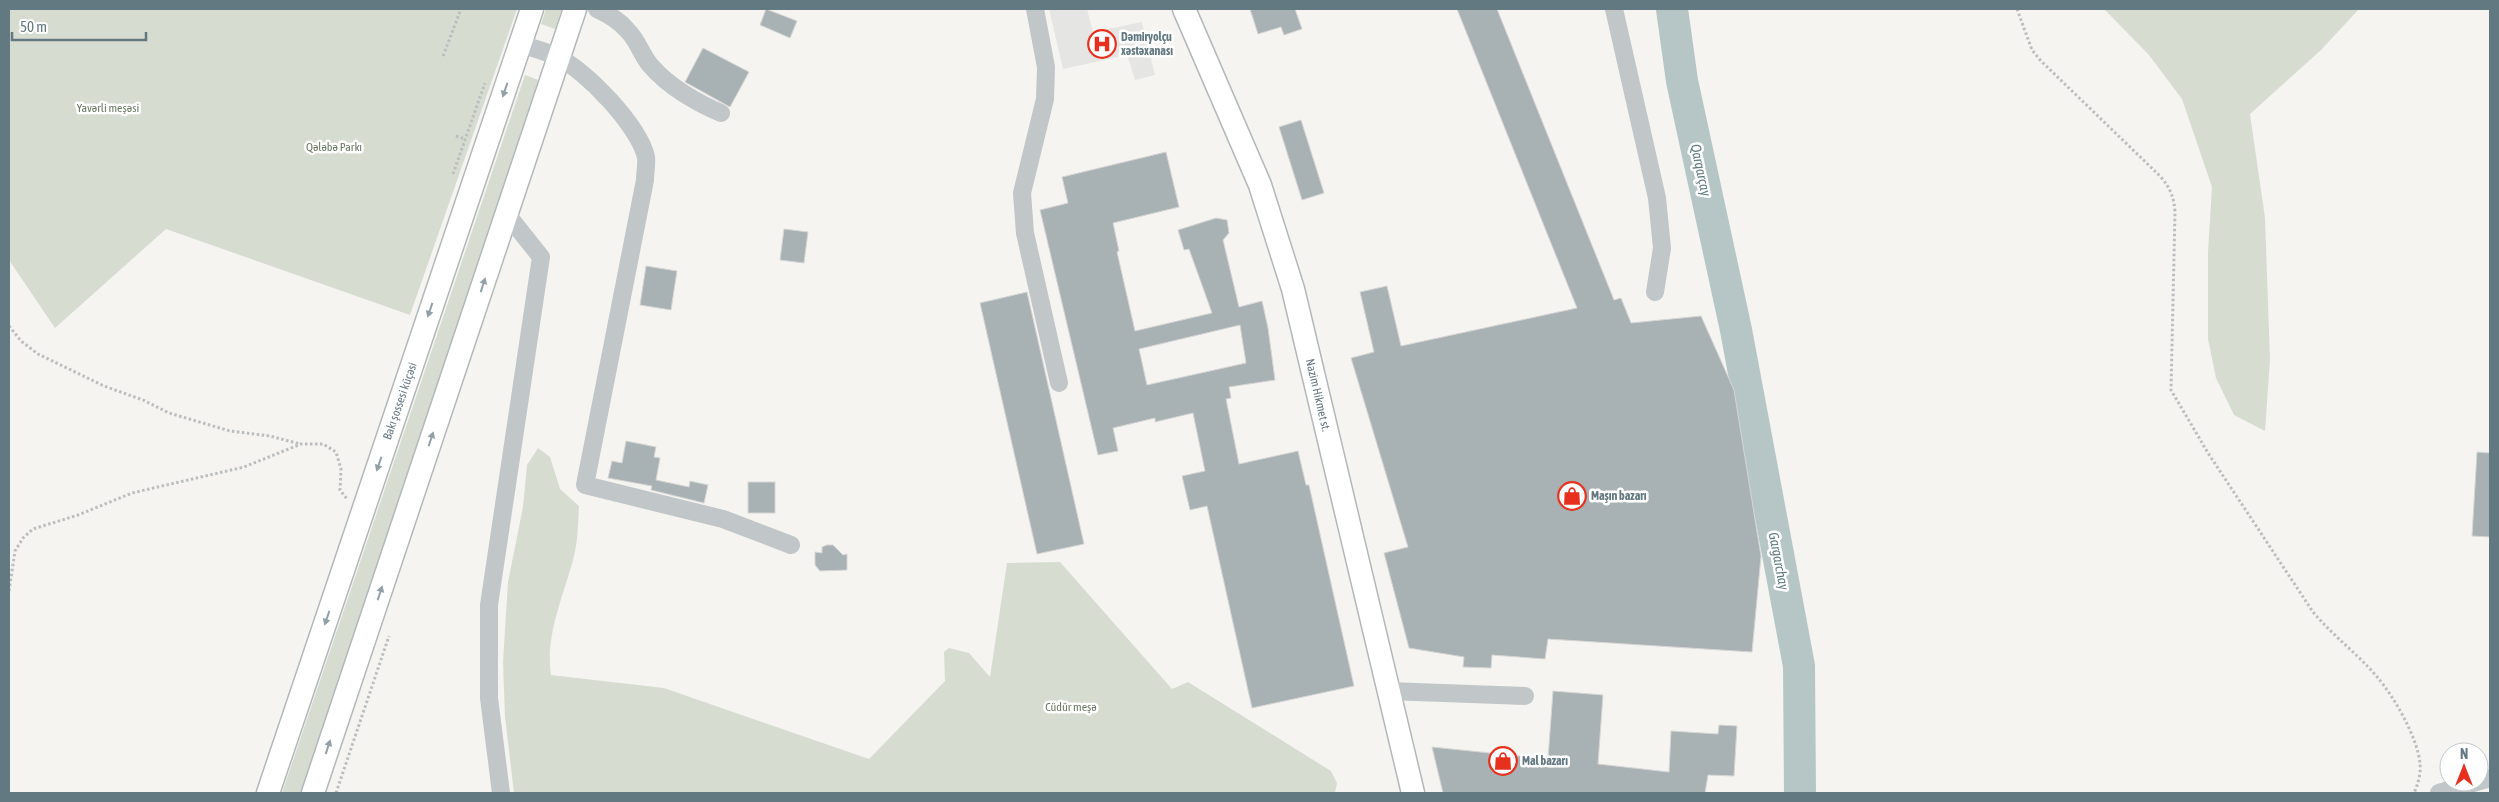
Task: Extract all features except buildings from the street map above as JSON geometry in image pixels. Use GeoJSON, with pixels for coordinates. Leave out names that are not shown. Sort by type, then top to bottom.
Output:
{"type":"FeatureCollection","features":[{"type":"Feature","properties":{"kind":"main road","name":"Bakı şossesi küçəsi"},"geometry":{"type":"LineString","coordinates":[[268,793],[532,9]]}},
{"type":"Feature","properties":{"kind":"main road"},"geometry":{"type":"LineString","coordinates":[[313,793],[575,9]]}},
{"type":"Feature","properties":{"kind":"main road","name":"Nazim Hikmet st."},"geometry":{"type":"LineString","coordinates":[[1184,9],[1260,185],[1293,289],[1413,793]]}},
{"type":"Feature","properties":{"kind":"street"},"geometry":{"type":"LineString","coordinates":[[597,9],[610,15],[629,31],[651,66],[662,78],[720,114]]}},
{"type":"Feature","properties":{"kind":"street"},"geometry":{"type":"LineString","coordinates":[[1035,9],[1046,67],[1045,99],[1022,193],[1025,233],[1059,383]]}},
{"type":"Feature","properties":{"kind":"street"},"geometry":{"type":"LineString","coordinates":[[1614,9],[1657,198],[1662,248],[1655,292]]}},
{"type":"Feature","properties":{"kind":"street"},"geometry":{"type":"LineString","coordinates":[[520,44],[558,57],[601,91],[619,110],[638,139],[646,158],[645,180],[585,485],[723,519],[791,545]]}},
{"type":"Feature","properties":{"kind":"street"},"geometry":{"type":"LineString","coordinates":[[501,793],[490,698],[489,605],[541,257],[506,213]]}},
{"type":"Feature","properties":{"kind":"street"},"geometry":{"type":"LineString","coordinates":[[1388,691],[1525,696]]}},
{"type":"Feature","properties":{"kind":"street"},"geometry":{"type":"LineString","coordinates":[[2440,793],[2490,778]]}},
{"type":"Feature","properties":{"kind":"path"},"geometry":{"type":"LineString","coordinates":[[443,56],[461,9]]}},
{"type":"Feature","properties":{"kind":"path"},"geometry":{"type":"LineString","coordinates":[[2017,9],[2032,50],[2041,62],[2161,176],[2168,186],[2174,198],[2175,212],[2171,390],[2208,453],[2313,612],[2331,633],[2379,679],[2394,702],[2409,730],[2420,762],[2420,775],[2414,793]]}},
{"type":"Feature","properties":{"kind":"path"},"geometry":{"type":"LineString","coordinates":[[456,136],[465,139]]}},
{"type":"Feature","properties":{"kind":"path"},"geometry":{"type":"LineString","coordinates":[[9,326],[21,341],[38,354],[104,386],[143,400],[168,413],[230,431],[270,436],[301,444],[323,444],[336,452],[341,469],[340,490],[360,518]]}},
{"type":"Feature","properties":{"kind":"path"},"geometry":{"type":"LineString","coordinates":[[9,591],[15,551],[22,538],[33,529],[78,515],[132,493],[244,467],[301,444]]}},
{"type":"Feature","properties":{"kind":"shaded area","name":"Dəmiryolçu xəstəxanası"},"geometry":{"type":"Polygon","coordinates":[[[1049,9],[1087,9],[1093,32],[1142,22],[1155,75],[1135,80],[1127,55],[1063,69],[1049,9]]]}},
{"type":"Feature","properties":{"kind":"green space"},"geometry":{"type":"Polygon","coordinates":[[[9,9],[517,9],[410,315],[166,229],[55,328],[9,260],[9,9]]]}},
{"type":"Feature","properties":{"kind":"green space"},"geometry":{"type":"Polygon","coordinates":[[[546,9],[562,9],[555,29],[541,24],[546,9]]]}},
{"type":"Feature","properties":{"kind":"green space"},"geometry":{"type":"Polygon","coordinates":[[[2104,9],[2359,9],[2321,50],[2250,114],[2265,218],[2270,360],[2265,431],[2234,415],[2216,378],[2208,339],[2208,252],[2212,187],[2182,99],[2149,55],[2104,9]]]}},
{"type":"Feature","properties":{"kind":"green space"},"geometry":{"type":"Polygon","coordinates":[[[525,75],[541,81],[301,793],[282,793],[525,75]]]}},
{"type":"Feature","properties":{"kind":"green space","name":"Cüdür meşə"},"geometry":{"type":"Polygon","coordinates":[[[538,448],[550,457],[560,489],[579,506],[575,554],[560,602],[550,646],[551,675],[664,688],[869,759],[945,681],[944,652],[949,648],[969,653],[990,677],[1007,563],[1060,562],[1172,689],[1188,682],[1331,771],[1337,783],[1335,793],[514,793],[505,717],[503,662],[508,582],[523,507],[527,465],[538,448]]]}},
{"type":"Feature","properties":{"kind":"waterway","name":"Gargarchay"},"geometry":{"type":"LineString","coordinates":[[1672,9],[1682,81],[1736,330],[1799,666],[1800,793]]}},
{"type":"Feature","properties":{"kind":"place","name":"Dəmiryolçu xəstəxanası"},"geometry":{"type":"Point","coordinates":[1102,44]}},
{"type":"Feature","properties":{"kind":"place","name":"Maşın bazarı"},"geometry":{"type":"Point","coordinates":[1572,496]}},
{"type":"Feature","properties":{"kind":"place","name":"Mal bazarı"},"geometry":{"type":"Point","coordinates":[1503,761]}},
{"type":"Feature","properties":{"kind":"park label","name":"Yavərli meşəsi"},"geometry":{"type":"Point","coordinates":[108,108]}},
{"type":"Feature","properties":{"kind":"park label","name":"Qələbə Parkı"},"geometry":{"type":"Point","coordinates":[334,147]}},
{"type":"Feature","properties":{"kind":"water label","name":"Qarqarçay"},"geometry":{"type":"Point","coordinates":[1701,170]}}]}
